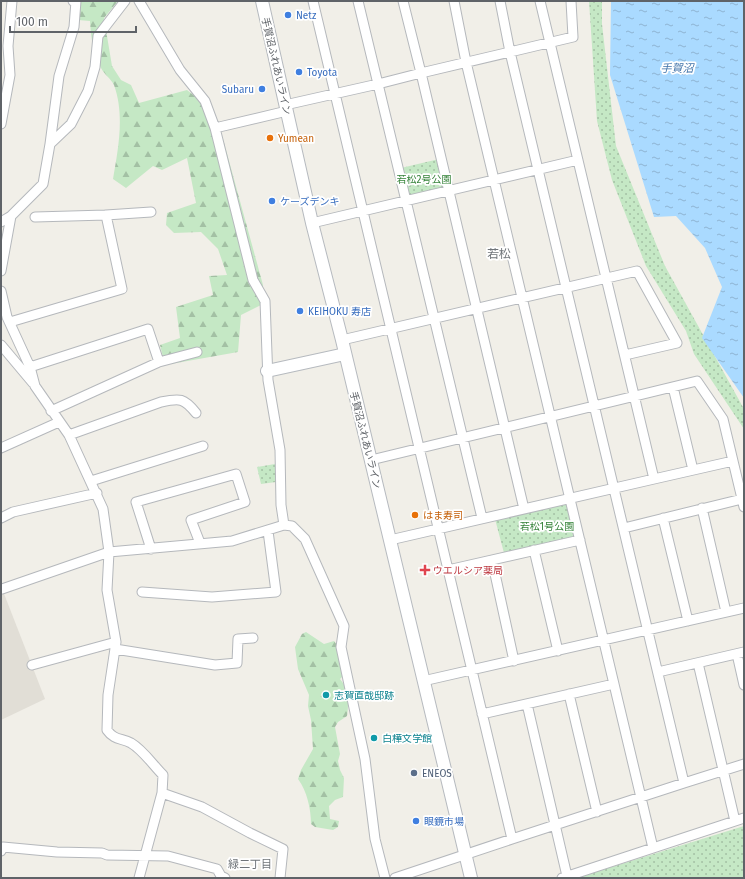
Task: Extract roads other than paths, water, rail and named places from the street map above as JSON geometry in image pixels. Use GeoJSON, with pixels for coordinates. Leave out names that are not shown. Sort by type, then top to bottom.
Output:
{"type":"FeatureCollection","features":[{"type":"Feature","properties":{"kind":"street"},"geometry":{"type":"LineString","coordinates":[[1,124],[10,75],[8,46],[12,1]]}},
{"type":"Feature","properties":{"kind":"street"},"geometry":{"type":"LineString","coordinates":[[1,222],[11,216],[43,184],[59,76],[74,27],[76,1],[73,1]]}},
{"type":"Feature","properties":{"kind":"street"},"geometry":{"type":"LineString","coordinates":[[50,144],[71,124],[82,106],[95,68],[98,36],[125,1]]}},
{"type":"Feature","properties":{"kind":"street"},"geometry":{"type":"LineString","coordinates":[[139,1],[180,70],[205,101],[215,128],[253,280],[265,301],[267,370],[280,450],[281,505],[284,525]]}},
{"type":"Feature","properties":{"kind":"street","name":"手賀沼ふれあいライン"},"geometry":{"type":"LineString","coordinates":[[262,1],[312,223],[342,340],[471,878]]}},
{"type":"Feature","properties":{"kind":"street"},"geometry":{"type":"LineString","coordinates":[[312,1],[512,839]]}},
{"type":"Feature","properties":{"kind":"street"},"geometry":{"type":"LineString","coordinates":[[358,1],[482,518]]}},
{"type":"Feature","properties":{"kind":"street"},"geometry":{"type":"LineString","coordinates":[[404,1],[524,508]]}},
{"type":"Feature","properties":{"kind":"street"},"geometry":{"type":"LineString","coordinates":[[454,1],[466,62],[653,848]]}},
{"type":"Feature","properties":{"kind":"street"},"geometry":{"type":"LineString","coordinates":[[500,1],[510,52],[684,783]]}},
{"type":"Feature","properties":{"kind":"street"},"geometry":{"type":"LineString","coordinates":[[540,1],[654,479]]}},
{"type":"Feature","properties":{"kind":"street"},"geometry":{"type":"LineString","coordinates":[[215,128],[334,94],[550,43],[573,36],[571,1]]}},
{"type":"Feature","properties":{"kind":"street"},"geometry":{"type":"LineString","coordinates":[[312,223],[449,191],[538,168],[578,160]]}},
{"type":"Feature","properties":{"kind":"street"},"geometry":{"type":"LineString","coordinates":[[35,217],[151,212]]}},
{"type":"Feature","properties":{"kind":"street"},"geometry":{"type":"LineString","coordinates":[[10,322],[122,289],[106,215]]}},
{"type":"Feature","properties":{"kind":"street"},"geometry":{"type":"LineString","coordinates":[[1,270],[4,264],[11,216]]}},
{"type":"Feature","properties":{"kind":"street"},"geometry":{"type":"LineString","coordinates":[[342,340],[638,271],[677,342],[624,355]]}},
{"type":"Feature","properties":{"kind":"street"},"geometry":{"type":"LineString","coordinates":[[1,291],[7,317],[30,367],[35,386]]}},
{"type":"Feature","properties":{"kind":"street"},"geometry":{"type":"LineString","coordinates":[[30,367],[148,330],[159,362]]}},
{"type":"Feature","properties":{"kind":"street"},"geometry":{"type":"LineString","coordinates":[[1,345],[35,386],[69,435],[97,493],[103,509],[109,552],[107,590],[116,645],[108,695],[107,730],[117,740],[132,744],[152,762],[162,775],[162,793],[143,857],[139,878]]}},
{"type":"Feature","properties":{"kind":"street"},"geometry":{"type":"LineString","coordinates":[[51,411],[159,362],[197,352]]}},
{"type":"Feature","properties":{"kind":"street"},"geometry":{"type":"LineString","coordinates":[[267,370],[345,354]]}},
{"type":"Feature","properties":{"kind":"street"},"geometry":{"type":"LineString","coordinates":[[371,460],[697,381],[723,419],[733,461],[741,485],[743,503],[702,508],[624,528]]}},
{"type":"Feature","properties":{"kind":"street"},"geometry":{"type":"LineString","coordinates":[[673,387],[693,470]]}},
{"type":"Feature","properties":{"kind":"street"},"geometry":{"type":"LineString","coordinates":[[69,435],[161,402],[175,399],[187,402],[196,413]]}},
{"type":"Feature","properties":{"kind":"street"},"geometry":{"type":"LineString","coordinates":[[1,448],[59,422]]}},
{"type":"Feature","properties":{"kind":"street"},"geometry":{"type":"LineString","coordinates":[[91,481],[203,446]]}},
{"type":"Feature","properties":{"kind":"street"},"geometry":{"type":"LineString","coordinates":[[390,540],[733,461]]}},
{"type":"Feature","properties":{"kind":"street"},"geometry":{"type":"LineString","coordinates":[[151,549],[136,502],[236,474],[245,502],[191,520],[200,543]]}},
{"type":"Feature","properties":{"kind":"street"},"geometry":{"type":"LineString","coordinates":[[1,518],[12,512],[97,493]]}},
{"type":"Feature","properties":{"kind":"street"},"geometry":{"type":"LineString","coordinates":[[702,508],[726,612]]}},
{"type":"Feature","properties":{"kind":"street"},"geometry":{"type":"LineString","coordinates":[[663,518],[688,621]]}},
{"type":"Feature","properties":{"kind":"street"},"geometry":{"type":"LineString","coordinates":[[2,589],[109,552],[200,543],[232,542],[284,525],[292,526],[305,540],[344,626],[341,647],[365,760],[375,839],[384,878]]}},
{"type":"Feature","properties":{"kind":"street"},"geometry":{"type":"LineString","coordinates":[[142,592],[212,597],[276,592],[268,531]]}},
{"type":"Feature","properties":{"kind":"street"},"geometry":{"type":"LineString","coordinates":[[448,570],[580,540]]}},
{"type":"Feature","properties":{"kind":"street"},"geometry":{"type":"LineString","coordinates":[[534,550],[558,651]]}},
{"type":"Feature","properties":{"kind":"street"},"geometry":{"type":"LineString","coordinates":[[492,560],[514,661]]}},
{"type":"Feature","properties":{"kind":"street"},"geometry":{"type":"LineString","coordinates":[[424,681],[744,608]]}},
{"type":"Feature","properties":{"kind":"street"},"geometry":{"type":"LineString","coordinates":[[32,665],[116,645],[215,665],[237,663],[238,639],[253,638]]}},
{"type":"Feature","properties":{"kind":"street"},"geometry":{"type":"LineString","coordinates":[[658,672],[740,653],[744,685]]}},
{"type":"Feature","properties":{"kind":"street"},"geometry":{"type":"LineString","coordinates":[[527,704],[555,825],[564,877],[740,820],[723,771],[698,663]]}},
{"type":"Feature","properties":{"kind":"street"},"geometry":{"type":"LineString","coordinates":[[482,714],[614,684]]}},
{"type":"Feature","properties":{"kind":"street"},"geometry":{"type":"LineString","coordinates":[[569,694],[597,812]]}},
{"type":"Feature","properties":{"kind":"street"},"geometry":{"type":"LineString","coordinates":[[395,878],[744,764]]}},
{"type":"Feature","properties":{"kind":"street"},"geometry":{"type":"LineString","coordinates":[[162,793],[202,807],[283,849],[280,878]]}},
{"type":"Feature","properties":{"kind":"street"},"geometry":{"type":"LineString","coordinates":[[1,851],[3,847],[143,857],[168,856],[217,870],[221,876],[225,878]]}},
{"type":"Feature","properties":{"kind":"water","name":"手賀沼"},"geometry":{"type":"Polygon","coordinates":[[[611,1],[744,1],[744,398],[702,338],[722,287],[705,248],[676,216],[654,217],[610,75],[611,1]]]}},
{"type":"Feature","properties":{"kind":"place","name":"Netz"},"geometry":{"type":"Point","coordinates":[288,15]}},
{"type":"Feature","properties":{"kind":"place","name":"Toyota"},"geometry":{"type":"Point","coordinates":[299,72]}},
{"type":"Feature","properties":{"kind":"place","name":"Subaru"},"geometry":{"type":"Point","coordinates":[262,89]}},
{"type":"Feature","properties":{"kind":"place","name":"Yumean"},"geometry":{"type":"Point","coordinates":[270,138]}},
{"type":"Feature","properties":{"kind":"place","name":"ケーズデンキ"},"geometry":{"type":"Point","coordinates":[272,201]}},
{"type":"Feature","properties":{"kind":"place","name":"KEIHOKU 寿店"},"geometry":{"type":"Point","coordinates":[300,311]}},
{"type":"Feature","properties":{"kind":"place","name":"はま寿司"},"geometry":{"type":"Point","coordinates":[415,515]}},
{"type":"Feature","properties":{"kind":"place","name":"ウエルシア薬局"},"geometry":{"type":"Point","coordinates":[425,570]}},
{"type":"Feature","properties":{"kind":"place","name":"志賀直哉邸跡"},"geometry":{"type":"Point","coordinates":[326,695]}},
{"type":"Feature","properties":{"kind":"place","name":"白樺文学館"},"geometry":{"type":"Point","coordinates":[374,738]}},
{"type":"Feature","properties":{"kind":"place","name":"ENEOS"},"geometry":{"type":"Point","coordinates":[414,773]}},
{"type":"Feature","properties":{"kind":"place","name":"眼鏡市場"},"geometry":{"type":"Point","coordinates":[416,821]}},
{"type":"Feature","properties":{"kind":"district","name":"若松"},"geometry":{"type":"Point","coordinates":[499,254]}},
{"type":"Feature","properties":{"kind":"district","name":"緑二丁目"},"geometry":{"type":"Point","coordinates":[250,864]}},
{"type":"Feature","properties":{"kind":"park label","name":"若松2号公園"},"geometry":{"type":"Point","coordinates":[424,179]}},
{"type":"Feature","properties":{"kind":"park label","name":"若松1号公園"},"geometry":{"type":"Point","coordinates":[547,526]}}]}
